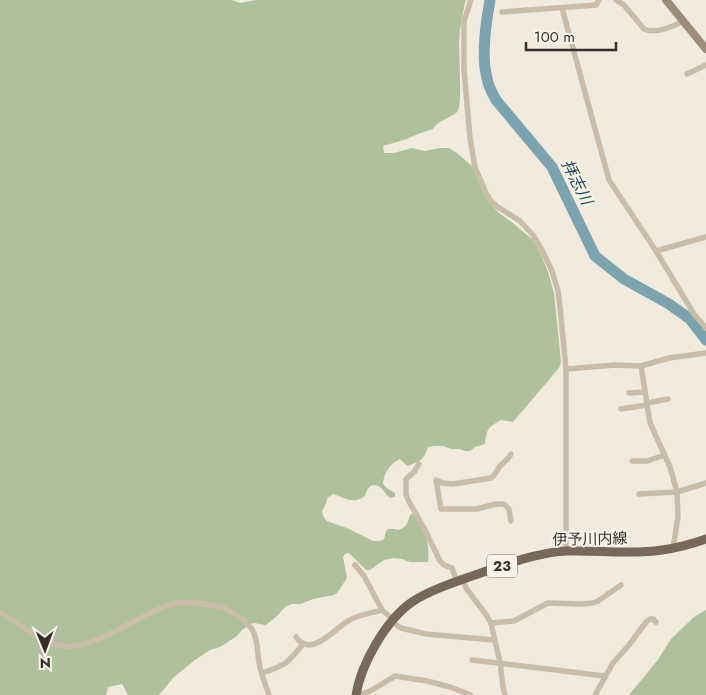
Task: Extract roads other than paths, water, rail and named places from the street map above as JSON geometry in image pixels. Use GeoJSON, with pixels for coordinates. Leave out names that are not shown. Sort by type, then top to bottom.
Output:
{"type":"FeatureCollection","features":[{"type":"Feature","properties":{"kind":"main road"},"geometry":{"type":"LineString","coordinates":[[666,0],[706,49]]}},
{"type":"Feature","properties":{"kind":"main road","name":"伊予川内線"},"geometry":{"type":"LineString","coordinates":[[356,694],[372,653],[393,621],[419,598],[460,581],[535,556],[566,551],[645,552],[686,546],[706,539]]}},
{"type":"Feature","properties":{"kind":"street"},"geometry":{"type":"LineString","coordinates":[[471,0],[464,21],[463,47],[464,78],[472,156],[475,167],[491,201],[520,222],[533,235],[552,270],[558,291],[566,369],[566,551]]}},
{"type":"Feature","properties":{"kind":"street"},"geometry":{"type":"LineString","coordinates":[[502,12],[596,5],[599,0]]}},
{"type":"Feature","properties":{"kind":"street"},"geometry":{"type":"LineString","coordinates":[[616,0],[624,5],[644,28],[649,31],[671,27],[683,21]]}},
{"type":"Feature","properties":{"kind":"street"},"geometry":{"type":"LineString","coordinates":[[562,8],[610,180],[694,314],[706,328]]}},
{"type":"Feature","properties":{"kind":"street"},"geometry":{"type":"LineString","coordinates":[[687,74],[706,65]]}},
{"type":"Feature","properties":{"kind":"street"},"geometry":{"type":"LineString","coordinates":[[656,251],[706,237]]}},
{"type":"Feature","properties":{"kind":"street"},"geometry":{"type":"LineString","coordinates":[[566,369],[615,365],[641,366],[669,358],[706,353]]}},
{"type":"Feature","properties":{"kind":"street"},"geometry":{"type":"LineString","coordinates":[[641,366],[650,423],[665,455],[677,492],[678,518],[673,548]]}},
{"type":"Feature","properties":{"kind":"street"},"geometry":{"type":"LineString","coordinates":[[629,393],[645,392]]}},
{"type":"Feature","properties":{"kind":"street"},"geometry":{"type":"LineString","coordinates":[[621,409],[668,399]]}},
{"type":"Feature","properties":{"kind":"street"},"geometry":{"type":"LineString","coordinates":[[511,454],[508,460],[502,464],[491,478],[453,484],[436,480],[441,509],[477,509],[504,504],[509,509],[511,521]]}},
{"type":"Feature","properties":{"kind":"street"},"geometry":{"type":"LineString","coordinates":[[632,461],[647,461],[665,455]]}},
{"type":"Feature","properties":{"kind":"street"},"geometry":{"type":"LineString","coordinates":[[420,464],[406,479],[408,500],[440,561],[452,568],[491,623],[505,695]]}},
{"type":"Feature","properties":{"kind":"street"},"geometry":{"type":"LineString","coordinates":[[639,494],[677,492],[706,483]]}},
{"type":"Feature","properties":{"kind":"street"},"geometry":{"type":"LineString","coordinates":[[355,565],[364,576],[382,610],[401,628],[426,634],[494,640]]}},
{"type":"Feature","properties":{"kind":"street"},"geometry":{"type":"LineString","coordinates":[[491,623],[514,621],[548,603],[593,603],[621,585]]}},
{"type":"Feature","properties":{"kind":"street"},"geometry":{"type":"LineString","coordinates":[[0,612],[42,638],[56,644],[75,646],[101,638],[157,609],[175,603],[182,602],[216,606],[231,611],[243,619],[252,630],[257,641],[259,664],[269,695]]}},
{"type":"Feature","properties":{"kind":"street"},"geometry":{"type":"LineString","coordinates":[[296,637],[303,644],[313,644],[326,638],[349,620],[382,610]]}},
{"type":"Feature","properties":{"kind":"street"},"geometry":{"type":"LineString","coordinates":[[595,695],[613,663],[646,622],[653,619],[656,622]]}},
{"type":"Feature","properties":{"kind":"street"},"geometry":{"type":"LineString","coordinates":[[262,673],[285,664],[303,644]]}},
{"type":"Feature","properties":{"kind":"street"},"geometry":{"type":"LineString","coordinates":[[472,660],[605,676]]}},
{"type":"Feature","properties":{"kind":"street"},"geometry":{"type":"LineString","coordinates":[[356,694],[371,690],[395,676],[450,686],[471,695]]}},
{"type":"Feature","properties":{"kind":"waterway","name":"拝志川"},"geometry":{"type":"LineString","coordinates":[[490,0],[484,50],[485,70],[489,87],[496,100],[552,167],[595,256],[624,279],[669,304],[690,319],[706,340]]}}]}
